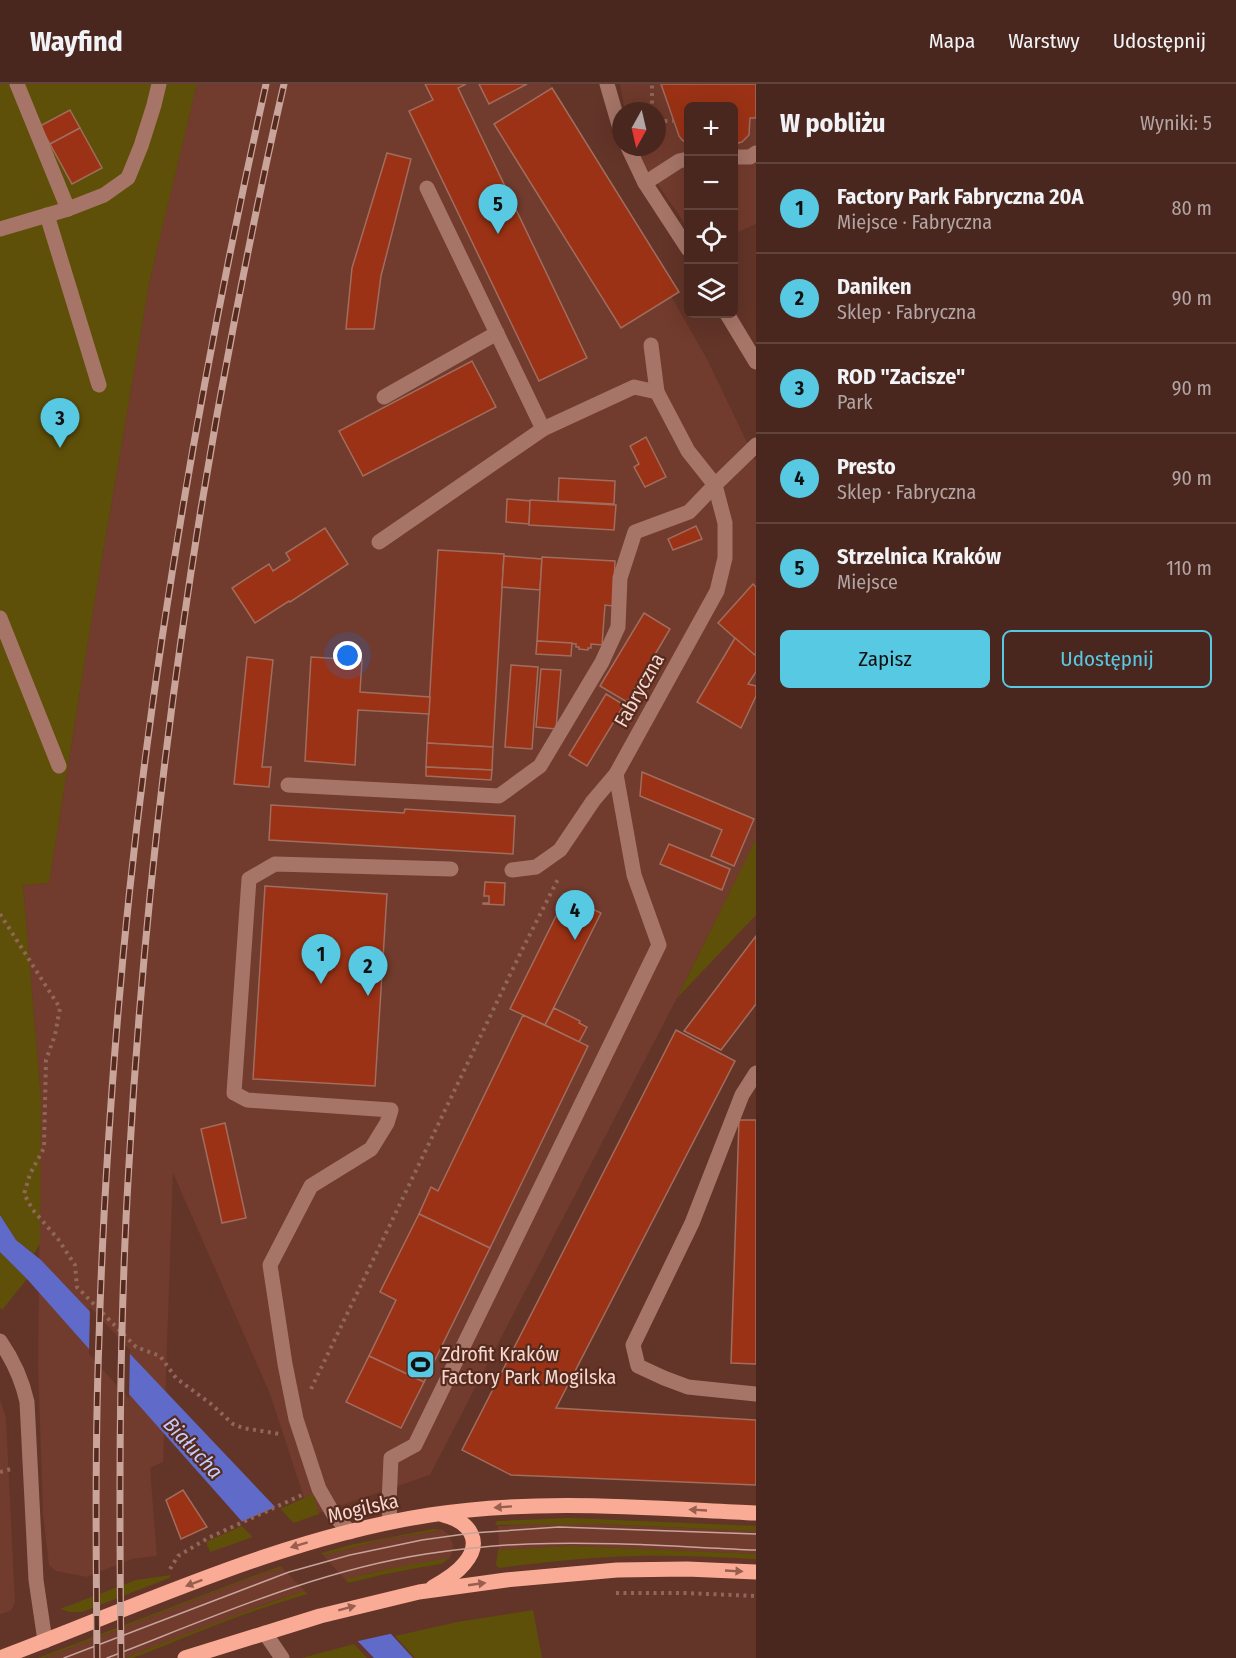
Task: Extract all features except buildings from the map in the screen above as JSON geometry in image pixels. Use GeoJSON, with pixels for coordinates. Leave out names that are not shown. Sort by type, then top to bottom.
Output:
{"type":"FeatureCollection","features":[{"type":"Feature","properties":{"kind":"main road","name":"Mogilska"},"geometry":{"type":"LineString","coordinates":[[0,1658],[299,1545],[390,1522],[480,1509],[552,1505],[756,1513]]}},
{"type":"Feature","properties":{"kind":"main road"},"geometry":{"type":"LineString","coordinates":[[416,1593],[435,1586],[453,1575],[465,1564],[471,1554],[472,1533],[465,1524],[446,1516],[430,1515]]}},
{"type":"Feature","properties":{"kind":"main road"},"geometry":{"type":"LineString","coordinates":[[185,1658],[357,1606],[416,1593],[506,1580],[617,1570],[687,1569],[756,1572]]}},
{"type":"Feature","properties":{"kind":"street"},"geometry":{"type":"LineString","coordinates":[[17,84],[68,209]]}},
{"type":"Feature","properties":{"kind":"street"},"geometry":{"type":"LineString","coordinates":[[0,229],[68,209],[104,195],[128,178],[141,146],[159,84]]}},
{"type":"Feature","properties":{"kind":"street"},"geometry":{"type":"LineString","coordinates":[[607,84],[612,102]]}},
{"type":"Feature","properties":{"kind":"street"},"geometry":{"type":"LineString","coordinates":[[738,157],[750,157],[756,153]]}},
{"type":"Feature","properties":{"kind":"street"},"geometry":{"type":"LineString","coordinates":[[632,156],[645,183],[684,243]]}},
{"type":"Feature","properties":{"kind":"street"},"geometry":{"type":"LineString","coordinates":[[645,183],[684,160]]}},
{"type":"Feature","properties":{"kind":"street"},"geometry":{"type":"LineString","coordinates":[[427,188],[543,429]]}},
{"type":"Feature","properties":{"kind":"street"},"geometry":{"type":"LineString","coordinates":[[47,215],[99,385]]}},
{"type":"Feature","properties":{"kind":"street"},"geometry":{"type":"LineString","coordinates":[[729,318],[756,362]]}},
{"type":"Feature","properties":{"kind":"street"},"geometry":{"type":"LineString","coordinates":[[384,397],[497,333]]}},
{"type":"Feature","properties":{"kind":"street"},"geometry":{"type":"LineString","coordinates":[[379,542],[543,429],[634,387],[657,392],[651,345]]}},
{"type":"Feature","properties":{"kind":"street","name":"Fabryczna"},"geometry":{"type":"LineString","coordinates":[[512,870],[537,867],[560,850],[593,801],[616,774],[717,591],[725,558],[725,523],[715,485],[688,451],[657,392]]}},
{"type":"Feature","properties":{"kind":"street"},"geometry":{"type":"LineString","coordinates":[[288,786],[499,796],[540,766],[602,662],[618,627],[620,578],[635,531],[689,512],[756,446]]}},
{"type":"Feature","properties":{"kind":"street"},"geometry":{"type":"LineString","coordinates":[[0,618],[58,766]]}},
{"type":"Feature","properties":{"kind":"street"},"geometry":{"type":"LineString","coordinates":[[390,1522],[391,1458],[414,1445],[659,945],[634,875],[616,774]]}},
{"type":"Feature","properties":{"kind":"street"},"geometry":{"type":"LineString","coordinates":[[350,1532],[334,1515],[319,1489],[296,1419],[270,1265],[311,1186],[371,1149],[387,1123],[391,1110],[247,1100],[234,1093],[249,879],[275,864],[451,869]]}},
{"type":"Feature","properties":{"kind":"street"},"geometry":{"type":"LineString","coordinates":[[756,1073],[749,1096],[692,1223],[633,1345],[638,1366],[664,1378],[688,1386],[756,1394]]}},
{"type":"Feature","properties":{"kind":"street"},"geometry":{"type":"LineString","coordinates":[[0,1341],[11,1356],[24,1387],[27,1402],[36,1580],[45,1641]]}},
{"type":"Feature","properties":{"kind":"street"},"geometry":{"type":"LineString","coordinates":[[265,1633],[282,1658]]}},
{"type":"Feature","properties":{"kind":"path"},"geometry":{"type":"LineString","coordinates":[[652,84],[652,102]]}},
{"type":"Feature","properties":{"kind":"path"},"geometry":{"type":"LineString","coordinates":[[666,121],[673,121]]}},
{"type":"Feature","properties":{"kind":"path"},"geometry":{"type":"LineString","coordinates":[[307,1396],[559,878],[560,850]]}},
{"type":"Feature","properties":{"kind":"path"},"geometry":{"type":"LineString","coordinates":[[0,914],[60,1008],[56,1035],[46,1060],[44,1148],[30,1174],[24,1194],[33,1210],[75,1265],[77,1287],[136,1347],[160,1356],[176,1378],[233,1424],[243,1428],[302,1438]]}},
{"type":"Feature","properties":{"kind":"path"},"geometry":{"type":"LineString","coordinates":[[170,1569],[178,1556],[226,1530],[312,1491]]}},
{"type":"Feature","properties":{"kind":"path"},"geometry":{"type":"LineString","coordinates":[[618,1593],[756,1596]]}},
{"type":"Feature","properties":{"kind":"shaded area"},"geometry":{"type":"Polygon","coordinates":[[[0,84],[197,84],[150,279],[49,883],[23,885],[41,1098],[40,1243],[34,1254],[16,1240],[0,1215],[0,84]]]}},
{"type":"Feature","properties":{"kind":"shaded area"},"geometry":{"type":"Polygon","coordinates":[[[197,84],[550,84],[707,359],[756,461],[756,839],[677,998],[430,1475],[310,1516],[270,1394],[173,1173],[163,1462],[150,1468],[157,1556],[132,1559],[86,1577],[56,1571],[49,1565],[43,1513],[38,1367],[41,1098],[23,885],[49,883],[150,279],[197,84]]]}},
{"type":"Feature","properties":{"kind":"shaded area"},"geometry":{"type":"Polygon","coordinates":[[[620,84],[756,84],[756,224],[738,232],[738,102],[684,102],[684,222],[638,156],[666,156],[666,102],[623,102],[620,84]]]}},
{"type":"Feature","properties":{"kind":"shaded area"},"geometry":{"type":"Polygon","coordinates":[[[756,839],[756,915],[677,998],[756,839]]]}},
{"type":"Feature","properties":{"kind":"shaded area"},"geometry":{"type":"Polygon","coordinates":[[[0,1252],[27,1279],[2,1310],[0,1308],[0,1252]]]}},
{"type":"Feature","properties":{"kind":"shaded area"},"geometry":{"type":"Polygon","coordinates":[[[0,1400],[6,1418],[15,1602],[11,1611],[0,1614],[0,1400]]]}},
{"type":"Feature","properties":{"kind":"shaded area"},"geometry":{"type":"Polygon","coordinates":[[[313,1494],[319,1514],[210,1552],[206,1542],[313,1494]]]}},
{"type":"Feature","properties":{"kind":"shaded area"},"geometry":{"type":"Polygon","coordinates":[[[570,1518],[756,1526],[756,1531],[598,1524],[495,1525],[497,1521],[570,1518]]]}},
{"type":"Feature","properties":{"kind":"shaded area"},"geometry":{"type":"Polygon","coordinates":[[[569,1523],[756,1531],[756,1554],[572,1546],[498,1550],[498,1526],[569,1523]]]}},
{"type":"Feature","properties":{"kind":"shaded area"},"geometry":{"type":"Polygon","coordinates":[[[433,1529],[443,1530],[386,1539],[305,1560],[249,1579],[44,1658],[38,1658],[304,1558],[350,1545],[433,1529]]]}},
{"type":"Feature","properties":{"kind":"shaded area"},"geometry":{"type":"Polygon","coordinates":[[[443,1530],[453,1544],[450,1558],[374,1572],[306,1591],[271,1602],[125,1658],[44,1658],[249,1579],[305,1560],[386,1539],[443,1530]]]}},
{"type":"Feature","properties":{"kind":"shaded area"},"geometry":{"type":"Polygon","coordinates":[[[572,1546],[756,1554],[756,1559],[636,1556],[602,1557],[499,1568],[496,1565],[498,1550],[572,1546]]]}},
{"type":"Feature","properties":{"kind":"shaded area"},"geometry":{"type":"Polygon","coordinates":[[[450,1558],[441,1564],[357,1581],[296,1597],[239,1616],[133,1658],[125,1658],[289,1596],[389,1569],[450,1558]]]}},
{"type":"Feature","properties":{"kind":"shaded area"},"geometry":{"type":"Polygon","coordinates":[[[171,1575],[169,1578],[82,1612],[60,1609],[136,1580],[171,1575]]]}},
{"type":"Feature","properties":{"kind":"shaded area"},"geometry":{"type":"Polygon","coordinates":[[[533,1610],[542,1658],[415,1658],[395,1636],[457,1622],[533,1610]]]}},
{"type":"Feature","properties":{"kind":"shaded area"},"geometry":{"type":"Polygon","coordinates":[[[354,1644],[367,1658],[302,1658],[354,1644]]]}},
{"type":"Feature","properties":{"kind":"water","name":"Białucha"},"geometry":{"type":"Polygon","coordinates":[[[0,1215],[16,1240],[41,1260],[279,1511],[413,1658],[374,1658],[245,1525],[27,1279],[0,1252],[0,1215]]]}},
{"type":"Feature","properties":{"kind":"pier"},"geometry":{"type":"Polygon","coordinates":[[[90,1307],[130,1350],[129,1399],[89,1354],[90,1307]]]}},
{"type":"Feature","properties":{"kind":"pier"},"geometry":{"type":"Polygon","coordinates":[[[278,1506],[394,1633],[354,1642],[239,1523],[278,1506]]]}},
{"type":"Feature","properties":{"kind":"tram line"},"geometry":{"type":"LineString","coordinates":[[64,1658],[289,1572],[350,1555],[422,1540],[472,1533],[559,1527],[756,1534]]}},
{"type":"Feature","properties":{"kind":"tram line"},"geometry":{"type":"LineString","coordinates":[[107,1658],[264,1597],[344,1572],[426,1554],[490,1546],[557,1543],[756,1550]]}},
{"type":"Feature","properties":{"kind":"railway"},"geometry":{"type":"LineString","coordinates":[[97,1658],[96,1459],[102,1257],[118,1013],[129,896],[158,662],[176,546],[218,314],[266,84]]}},
{"type":"Feature","properties":{"kind":"railway"},"geometry":{"type":"LineString","coordinates":[[121,1658],[123,1287],[136,1058],[155,845],[198,528],[252,230],[284,84]]}},
{"type":"Feature","properties":{"kind":"place","name":"Strzelnica Kraków"},"geometry":{"type":"Point","coordinates":[498,234]}},
{"type":"Feature","properties":{"kind":"place","name":"ROD \"Zacisze\""},"geometry":{"type":"Point","coordinates":[60,448]}},
{"type":"Feature","properties":{"kind":"place","name":"Presto"},"geometry":{"type":"Point","coordinates":[575,940]}},
{"type":"Feature","properties":{"kind":"place","name":"Factory Park Fabryczna 20A"},"geometry":{"type":"Point","coordinates":[321,984]}},
{"type":"Feature","properties":{"kind":"place","name":"Daniken"},"geometry":{"type":"Point","coordinates":[368,996]}},
{"type":"Feature","properties":{"kind":"place","name":"Zdrofit Kraków Factory Park Mogilska"},"geometry":{"type":"Point","coordinates":[420,1365]}}]}
